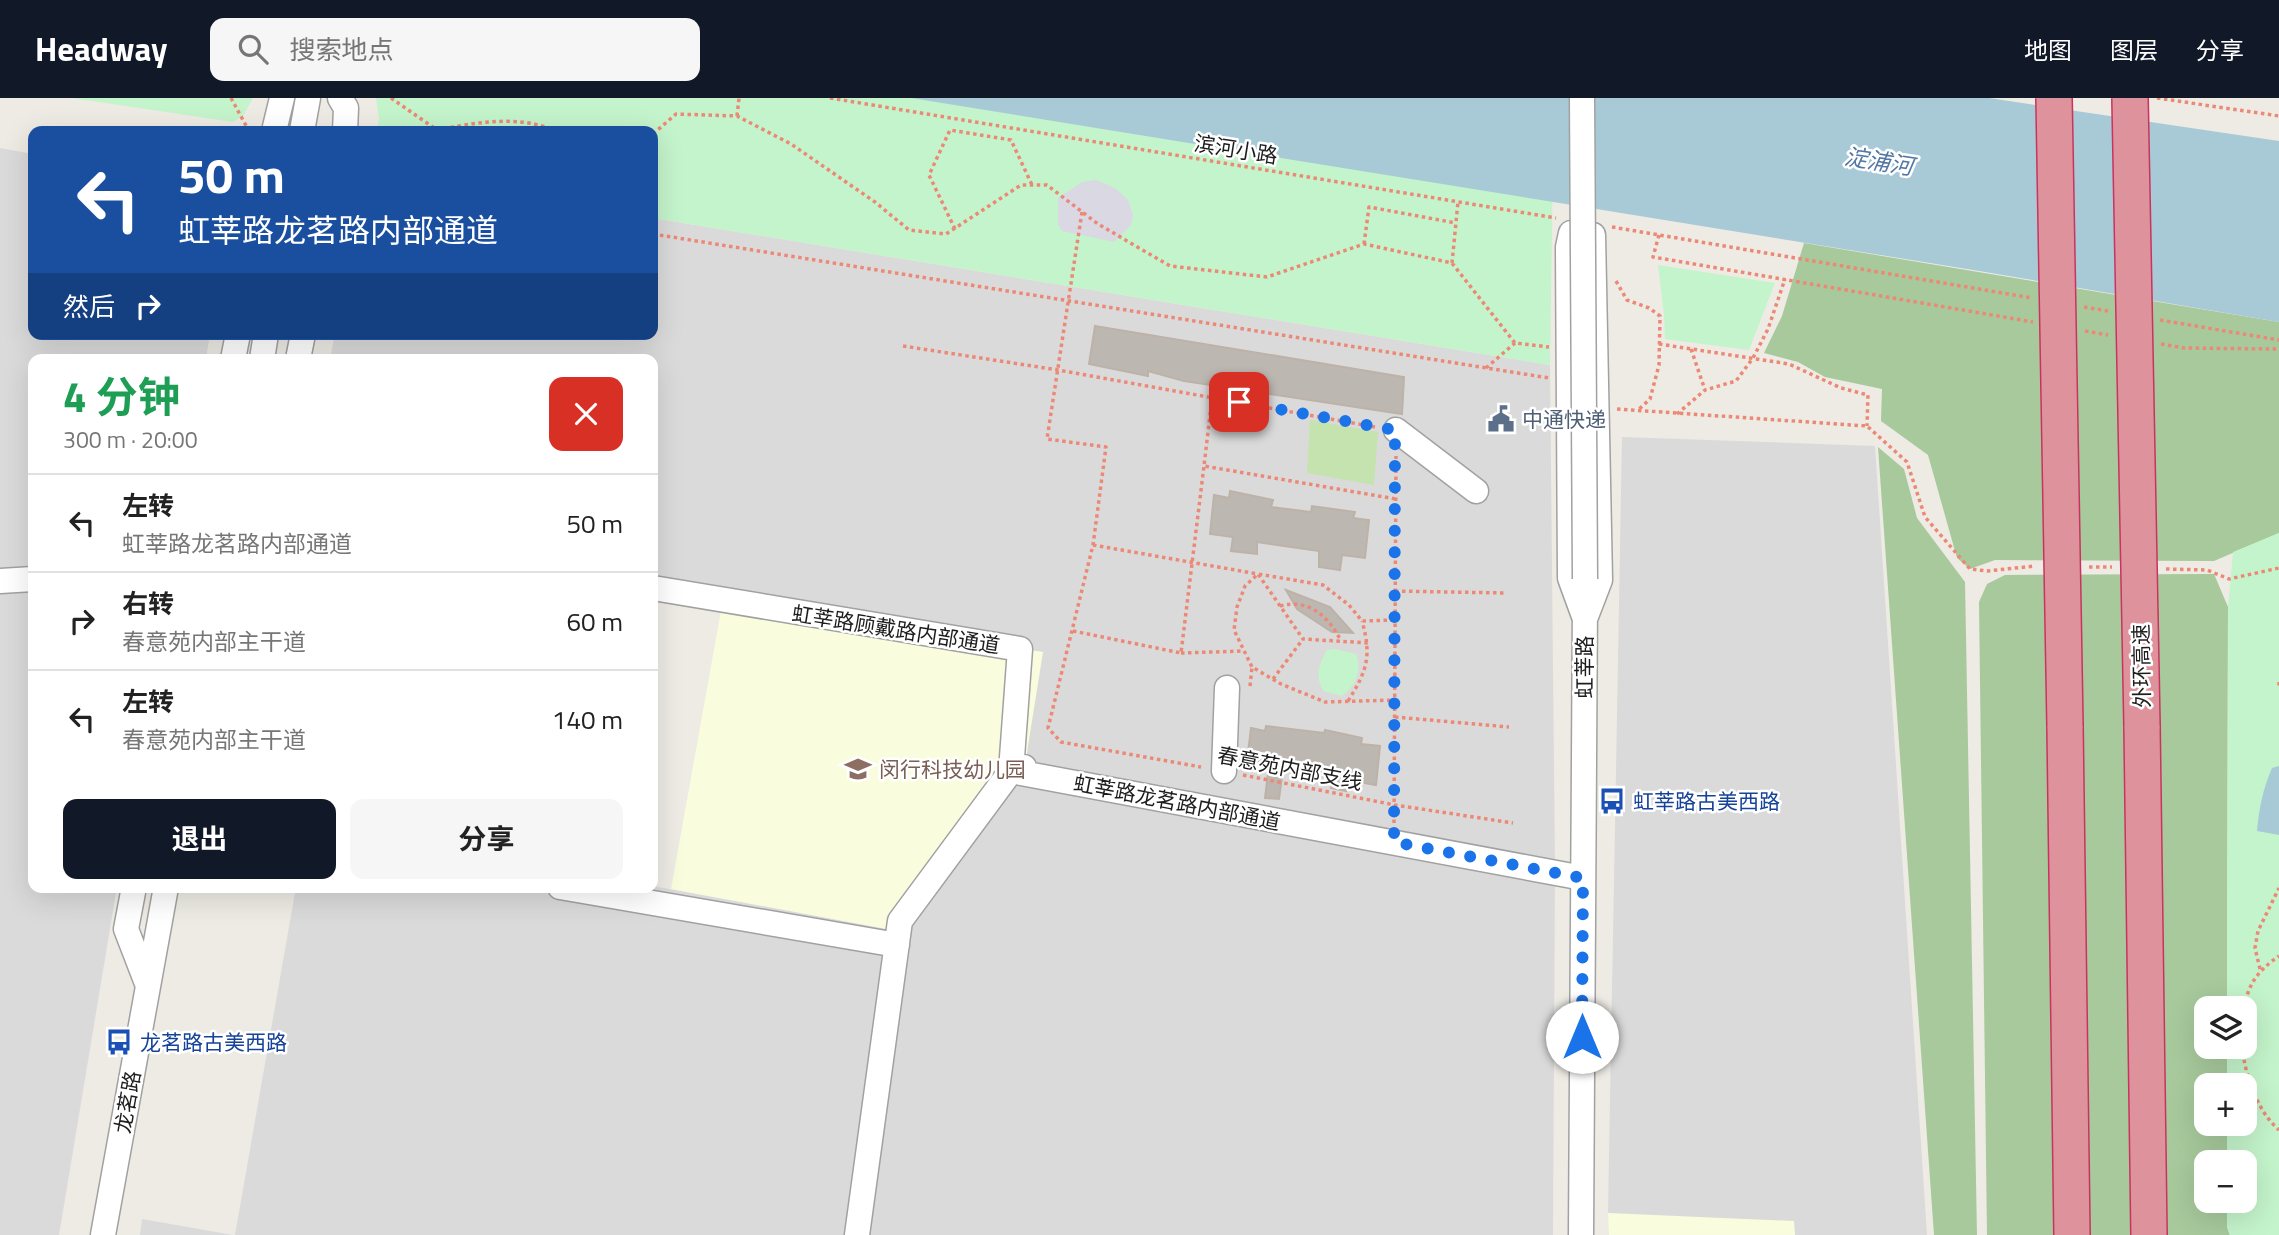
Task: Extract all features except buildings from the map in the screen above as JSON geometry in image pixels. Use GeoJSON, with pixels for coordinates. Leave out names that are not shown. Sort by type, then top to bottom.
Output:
{"type":"FeatureCollection","features":[{"type":"Feature","properties":{"kind":"highway"},"geometry":{"type":"LineString","coordinates":[[2054,98],[2073,1235]]}},
{"type":"Feature","properties":{"kind":"highway","name":"外环高速"},"geometry":{"type":"LineString","coordinates":[[2130,98],[2149,1235]]}},
{"type":"Feature","properties":{"kind":"street"},"geometry":{"type":"LineString","coordinates":[[275,126],[282,98]]}},
{"type":"Feature","properties":{"kind":"street"},"geometry":{"type":"LineString","coordinates":[[303,126],[308,98]]}},
{"type":"Feature","properties":{"kind":"street"},"geometry":{"type":"LineString","coordinates":[[340,98],[346,108],[345,126]]}},
{"type":"Feature","properties":{"kind":"street","name":"虹莘路"},"geometry":{"type":"LineString","coordinates":[[1581,1235],[1585,619],[1582,98]]}},
{"type":"Feature","properties":{"kind":"street"},"geometry":{"type":"LineString","coordinates":[[1571,233],[1593,235],[1600,580],[1585,619],[1570,578],[1568,247],[1571,233]]}},
{"type":"Feature","properties":{"kind":"street"},"geometry":{"type":"LineString","coordinates":[[1395,430],[1476,491]]}},
{"type":"Feature","properties":{"kind":"street"},"geometry":{"type":"LineString","coordinates":[[0,581],[28,579]]}},
{"type":"Feature","properties":{"kind":"street","name":"虹莘路顾戴路内部通道"},"geometry":{"type":"LineString","coordinates":[[658,589],[1020,649],[1018,769]]}},
{"type":"Feature","properties":{"kind":"street"},"geometry":{"type":"LineString","coordinates":[[1224,771],[1227,688]]}},
{"type":"Feature","properties":{"kind":"street"},"geometry":{"type":"LineString","coordinates":[[857,1235],[900,921],[1018,769]]}},
{"type":"Feature","properties":{"kind":"street","name":"虹莘路龙茗路内部通道"},"geometry":{"type":"LineString","coordinates":[[1018,769],[1583,878]]}},
{"type":"Feature","properties":{"kind":"street"},"geometry":{"type":"LineString","coordinates":[[133,893],[126,929],[148,987]]}},
{"type":"Feature","properties":{"kind":"street","name":"龙茗路"},"geometry":{"type":"LineString","coordinates":[[103,1235],[165,893]]}},
{"type":"Feature","properties":{"kind":"street"},"geometry":{"type":"LineString","coordinates":[[595,893],[897,945]]}},
{"type":"Feature","properties":{"kind":"path"},"geometry":{"type":"LineString","coordinates":[[231,98],[246,126]]}},
{"type":"Feature","properties":{"kind":"path"},"geometry":{"type":"LineString","coordinates":[[391,98],[431,126]]}},
{"type":"Feature","properties":{"kind":"path"},"geometry":{"type":"LineString","coordinates":[[737,116],[739,98]]}},
{"type":"Feature","properties":{"kind":"path","name":"滨河小路"},"geometry":{"type":"LineString","coordinates":[[830,98],[1560,219]]}},
{"type":"Feature","properties":{"kind":"path"},"geometry":{"type":"LineString","coordinates":[[2157,98],[2279,116]]}},
{"type":"Feature","properties":{"kind":"path"},"geometry":{"type":"LineString","coordinates":[[658,130],[676,114],[737,116],[791,144],[875,202],[909,230],[946,234],[1021,185],[1047,185],[1098,224],[1170,266],[1267,277],[1364,244],[1452,262],[1515,343],[1569,350]]}},
{"type":"Feature","properties":{"kind":"path"},"geometry":{"type":"LineString","coordinates":[[459,126],[481,122],[544,126]]}},
{"type":"Feature","properties":{"kind":"path"},"geometry":{"type":"LineString","coordinates":[[956,229],[929,174],[950,130],[1011,141],[1032,185]]}},
{"type":"Feature","properties":{"kind":"path"},"geometry":{"type":"LineString","coordinates":[[1452,262],[1458,202]]}},
{"type":"Feature","properties":{"kind":"path"},"geometry":{"type":"LineString","coordinates":[[1364,244],[1369,207],[1456,223]]}},
{"type":"Feature","properties":{"kind":"path"},"geometry":{"type":"LineString","coordinates":[[1082,212],[1047,439],[1106,447],[1093,545],[1073,631],[1181,653],[1244,651]]}},
{"type":"Feature","properties":{"kind":"path"},"geometry":{"type":"LineString","coordinates":[[1612,227],[2045,300]]}},
{"type":"Feature","properties":{"kind":"path"},"geometry":{"type":"LineString","coordinates":[[658,235],[1569,381]]}},
{"type":"Feature","properties":{"kind":"path"},"geometry":{"type":"LineString","coordinates":[[1659,235],[1653,257],[2033,322]]}},
{"type":"Feature","properties":{"kind":"path"},"geometry":{"type":"LineString","coordinates":[[1677,414],[1705,390],[1736,382],[1753,358],[1768,329],[1785,279]]}},
{"type":"Feature","properties":{"kind":"path"},"geometry":{"type":"LineString","coordinates":[[1618,281],[1627,300],[1649,308],[1660,316],[1659,365],[1650,399],[1637,411]]}},
{"type":"Feature","properties":{"kind":"path"},"geometry":{"type":"LineString","coordinates":[[2072,305],[2114,312]]}},
{"type":"Feature","properties":{"kind":"path"},"geometry":{"type":"LineString","coordinates":[[2155,319],[2279,340]]}},
{"type":"Feature","properties":{"kind":"path"},"geometry":{"type":"LineString","coordinates":[[2074,329],[2115,336]]}},
{"type":"Feature","properties":{"kind":"path"},"geometry":{"type":"LineString","coordinates":[[1486,368],[1515,343]]}},
{"type":"Feature","properties":{"kind":"path"},"geometry":{"type":"LineString","coordinates":[[2157,343],[2184,348],[2279,349]]}},
{"type":"Feature","properties":{"kind":"path"},"geometry":{"type":"LineString","coordinates":[[1659,344],[1789,364],[1841,388],[1868,395],[1867,426]]}},
{"type":"Feature","properties":{"kind":"path"},"geometry":{"type":"LineString","coordinates":[[904,346],[1058,370],[1395,430],[1394,842]]}},
{"type":"Feature","properties":{"kind":"path"},"geometry":{"type":"LineString","coordinates":[[1691,348],[1705,390]]}},
{"type":"Feature","properties":{"kind":"path"},"geometry":{"type":"LineString","coordinates":[[1181,653],[1213,397]]}},
{"type":"Feature","properties":{"kind":"path"},"geometry":{"type":"LineString","coordinates":[[1598,407],[1867,426],[1907,462],[1925,517],[1970,569],[1987,571],[2047,566]]}},
{"type":"Feature","properties":{"kind":"path"},"geometry":{"type":"LineString","coordinates":[[1203,466],[1396,499]]}},
{"type":"Feature","properties":{"kind":"path"},"geometry":{"type":"LineString","coordinates":[[1093,545],[1323,585],[1349,605],[1363,621],[1368,643],[1367,666],[1348,701]]}},
{"type":"Feature","properties":{"kind":"path"},"geometry":{"type":"LineString","coordinates":[[2087,567],[2114,568]]}},
{"type":"Feature","properties":{"kind":"path"},"geometry":{"type":"LineString","coordinates":[[2154,568],[2207,570],[2229,579],[2279,568]]}},
{"type":"Feature","properties":{"kind":"path"},"geometry":{"type":"LineString","coordinates":[[1258,574],[1303,639]]}},
{"type":"Feature","properties":{"kind":"path"},"geometry":{"type":"LineString","coordinates":[[1258,574],[1245,586],[1237,607],[1234,630],[1252,667],[1325,702],[1395,700]]}},
{"type":"Feature","properties":{"kind":"path"},"geometry":{"type":"LineString","coordinates":[[1395,591],[1505,593]]}},
{"type":"Feature","properties":{"kind":"path"},"geometry":{"type":"LineString","coordinates":[[1280,606],[1295,603],[1317,611],[1331,621],[1341,641]]}},
{"type":"Feature","properties":{"kind":"path"},"geometry":{"type":"LineString","coordinates":[[1363,621],[1395,620]]}},
{"type":"Feature","properties":{"kind":"path","name":"春意苑内部支线"},"geometry":{"type":"LineString","coordinates":[[1073,631],[1048,728],[1060,742],[1395,805],[1513,823]]}},
{"type":"Feature","properties":{"kind":"path"},"geometry":{"type":"LineString","coordinates":[[1303,639],[1368,643]]}},
{"type":"Feature","properties":{"kind":"path"},"geometry":{"type":"LineString","coordinates":[[1273,679],[1303,639]]}},
{"type":"Feature","properties":{"kind":"path"},"geometry":{"type":"LineString","coordinates":[[1395,717],[1509,727]]}},
{"type":"Feature","properties":{"kind":"path"},"geometry":{"type":"LineString","coordinates":[[2260,969],[2255,948],[2258,930],[2279,888]]}},
{"type":"Feature","properties":{"kind":"path"},"geometry":{"type":"LineString","coordinates":[[2247,996],[2260,969],[2279,956]]}},
{"type":"Feature","properties":{"kind":"path"},"geometry":{"type":"LineString","coordinates":[[2245,1059],[2250,1084],[2261,1107],[2279,1130]]}},
{"type":"Feature","properties":{"kind":"shaded area"},"geometry":{"type":"Polygon","coordinates":[[[0,148],[28,153],[28,340],[209,340],[207,354],[28,354],[28,893],[116,893],[59,1235],[0,1235],[0,148]]]}},
{"type":"Feature","properties":{"kind":"shaded area"},"geometry":{"type":"Polygon","coordinates":[[[1096,180],[1115,188],[1128,200],[1133,215],[1131,225],[1114,242],[1062,231],[1058,224],[1058,198],[1082,182],[1096,180]]]}},
{"type":"Feature","properties":{"kind":"shaded area"},"geometry":{"type":"Polygon","coordinates":[[[658,219],[1550,365],[1555,868],[1553,1235],[235,1235],[295,893],[658,893],[658,887],[903,932],[1043,652],[658,594],[658,354],[331,354],[334,340],[658,340],[658,219]]]}},
{"type":"Feature","properties":{"kind":"shaded area"},"geometry":{"type":"Polygon","coordinates":[[[1622,437],[1875,446],[1927,1235],[1645,1235],[1608,1213],[1622,437]]]}},
{"type":"Feature","properties":{"kind":"shaded area","name":"闵行科技幼儿园"},"geometry":{"type":"Polygon","coordinates":[[[722,605],[1043,652],[1024,771],[903,932],[671,889],[722,605]]]}},
{"type":"Feature","properties":{"kind":"shaded area"},"geometry":{"type":"Polygon","coordinates":[[[1608,1213],[1794,1221],[1795,1235],[1609,1235],[1608,1213]]]}},
{"type":"Feature","properties":{"kind":"shaded area"},"geometry":{"type":"Polygon","coordinates":[[[142,1219],[233,1235],[140,1235],[142,1219]]]}},
{"type":"Feature","properties":{"kind":"green space"},"geometry":{"type":"Polygon","coordinates":[[[72,98],[253,98],[243,116],[233,122],[72,98]]]}},
{"type":"Feature","properties":{"kind":"green space"},"geometry":{"type":"Polygon","coordinates":[[[376,98],[1554,98],[1550,365],[658,219],[658,126],[378,126],[376,98]]]}},
{"type":"Feature","properties":{"kind":"green space"},"geometry":{"type":"Polygon","coordinates":[[[1804,243],[2279,322],[2279,533],[2214,561],[1995,560],[1970,569],[1957,558],[1928,455],[1881,421],[1882,389],[1825,377],[1798,362],[1764,353],[1782,316],[1804,243]]]}},
{"type":"Feature","properties":{"kind":"green space"},"geometry":{"type":"Polygon","coordinates":[[[1658,265],[1775,283],[1749,350],[1665,339],[1658,265]]]}},
{"type":"Feature","properties":{"kind":"green space"},"geometry":{"type":"Polygon","coordinates":[[[1310,420],[1378,432],[1374,485],[1307,473],[1310,420]]]}},
{"type":"Feature","properties":{"kind":"green space"},"geometry":{"type":"Polygon","coordinates":[[[1878,447],[1904,469],[1917,518],[1965,582],[1977,1235],[1934,1235],[1878,447]]]}},
{"type":"Feature","properties":{"kind":"green space"},"geometry":{"type":"Polygon","coordinates":[[[2279,533],[2279,1235],[2230,1235],[2227,1227],[2227,1213],[2257,1213],[2257,1150],[2227,1150],[2227,1136],[2257,1136],[2257,1073],[2227,1073],[2227,1059],[2257,1059],[2257,996],[2227,996],[2228,607],[2233,552],[2279,533]]]}},
{"type":"Feature","properties":{"kind":"green space"},"geometry":{"type":"Polygon","coordinates":[[[2214,574],[2228,607],[2227,996],[2194,996],[2194,1059],[2227,1059],[2227,1073],[2194,1073],[2194,1136],[2227,1136],[2227,1150],[2194,1150],[2194,1213],[2227,1213],[2230,1235],[1987,1235],[1979,602],[1987,584],[2005,575],[2214,574]]]}},
{"type":"Feature","properties":{"kind":"green space"},"geometry":{"type":"Polygon","coordinates":[[[1327,650],[1356,654],[1358,661],[1357,678],[1342,696],[1324,691],[1319,681],[1324,655],[1327,650]]]}},
{"type":"Feature","properties":{"kind":"water","name":"淀浦河"},"geometry":{"type":"Polygon","coordinates":[[[911,98],[1989,98],[2279,141],[2279,322],[1973,270],[911,98]]]}},
{"type":"Feature","properties":{"kind":"water"},"geometry":{"type":"Polygon","coordinates":[[[2279,766],[2279,835],[2257,831],[2266,783],[2272,768],[2279,766]]]}},
{"type":"Feature","properties":{"kind":"place","name":"中通快递"},"geometry":{"type":"Point","coordinates":[1501,419]}},
{"type":"Feature","properties":{"kind":"place","name":"闵行科技幼儿园"},"geometry":{"type":"Point","coordinates":[858,769]}},
{"type":"Feature","properties":{"kind":"place","name":"虹莘路古美西路"},"geometry":{"type":"Point","coordinates":[1612,801]}},
{"type":"Feature","properties":{"kind":"place","name":"龙茗路古美西路"},"geometry":{"type":"Point","coordinates":[119,1042]}},
{"type":"Feature","properties":{"kind":"route"},"geometry":{"type":"LineString","coordinates":[[1239,402],[1395,430],[1394,842],[1583,878],[1582,1037]]}}]}
